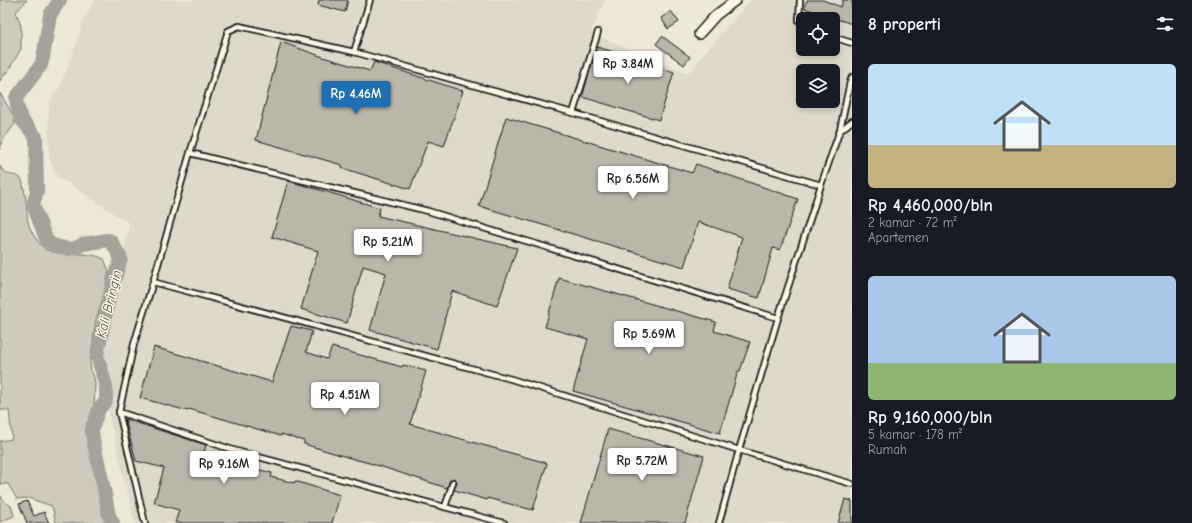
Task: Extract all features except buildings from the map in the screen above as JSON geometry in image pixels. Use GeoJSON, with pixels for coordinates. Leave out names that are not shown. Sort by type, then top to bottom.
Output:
{"type":"FeatureCollection","features":[{"type":"Feature","properties":{"kind":"street"},"geometry":{"type":"LineString","coordinates":[[699,34],[716,15],[736,0]]}},
{"type":"Feature","properties":{"kind":"lane"},"geometry":{"type":"LineString","coordinates":[[354,52],[370,0]]}},
{"type":"Feature","properties":{"kind":"lane"},"geometry":{"type":"LineString","coordinates":[[799,12],[800,0]]}},
{"type":"Feature","properties":{"kind":"lane"},"geometry":{"type":"LineString","coordinates":[[145,523],[119,412],[134,344],[228,30],[239,26],[354,52],[573,113],[821,186]]}},
{"type":"Feature","properties":{"kind":"lane"},"geometry":{"type":"LineString","coordinates":[[573,113],[598,32]]}},
{"type":"Feature","properties":{"kind":"lane"},"geometry":{"type":"LineString","coordinates":[[840,39],[852,43]]}},
{"type":"Feature","properties":{"kind":"lane"},"geometry":{"type":"LineString","coordinates":[[719,523],[738,450],[778,318],[840,130],[852,77]]}},
{"type":"Feature","properties":{"kind":"lane"},"geometry":{"type":"LineString","coordinates":[[840,130],[852,121]]}},
{"type":"Feature","properties":{"kind":"lane"},"geometry":{"type":"LineString","coordinates":[[190,153],[428,211],[778,318]]}},
{"type":"Feature","properties":{"kind":"lane"},"geometry":{"type":"LineString","coordinates":[[153,282],[511,379],[852,484]]}},
{"type":"Feature","properties":{"kind":"lane"},"geometry":{"type":"LineString","coordinates":[[119,412],[232,450],[504,523]]}},
{"type":"Feature","properties":{"kind":"lane"},"geometry":{"type":"LineString","coordinates":[[445,507],[452,482]]}},
{"type":"Feature","properties":{"kind":"shaded area"},"geometry":{"type":"Polygon","coordinates":[[[0,0],[27,0],[16,12],[21,26],[21,49],[0,81],[0,0]]]}},
{"type":"Feature","properties":{"kind":"shaded area"},"geometry":{"type":"Polygon","coordinates":[[[95,0],[605,0],[591,33],[689,74],[704,53],[751,0],[852,0],[852,523],[135,523],[109,416],[111,392],[107,372],[100,351],[108,314],[122,265],[129,223],[70,184],[63,181],[53,169],[49,155],[49,106],[51,98],[60,87],[83,20],[95,0]]]}},
{"type":"Feature","properties":{"kind":"shaded area"},"geometry":{"type":"Polygon","coordinates":[[[0,93],[14,117],[15,124],[2,141],[0,149],[0,93]]]}},
{"type":"Feature","properties":{"kind":"shaded area"},"geometry":{"type":"Polygon","coordinates":[[[0,166],[6,173],[17,176],[22,180],[28,223],[33,235],[43,247],[56,253],[97,256],[104,259],[109,271],[102,302],[96,319],[90,363],[95,384],[94,410],[87,423],[86,433],[89,451],[99,482],[108,523],[56,523],[52,506],[28,498],[17,499],[8,484],[0,484],[0,441],[12,439],[9,410],[0,410],[0,166]]]}},
{"type":"Feature","properties":{"kind":"shaded area"},"geometry":{"type":"Polygon","coordinates":[[[0,495],[5,502],[11,506],[14,516],[0,522],[0,495]]]}},
{"type":"Feature","properties":{"kind":"waterway","name":"Kali Bringin"},"geometry":{"type":"LineString","coordinates":[[60,0],[50,15],[41,65],[16,98],[21,119],[36,137],[37,191],[33,205],[47,241],[53,245],[68,249],[76,248],[83,244],[108,240],[111,241],[121,258],[109,298],[97,355],[106,386],[106,401],[99,409],[92,429],[109,516],[113,523]]}}]}
